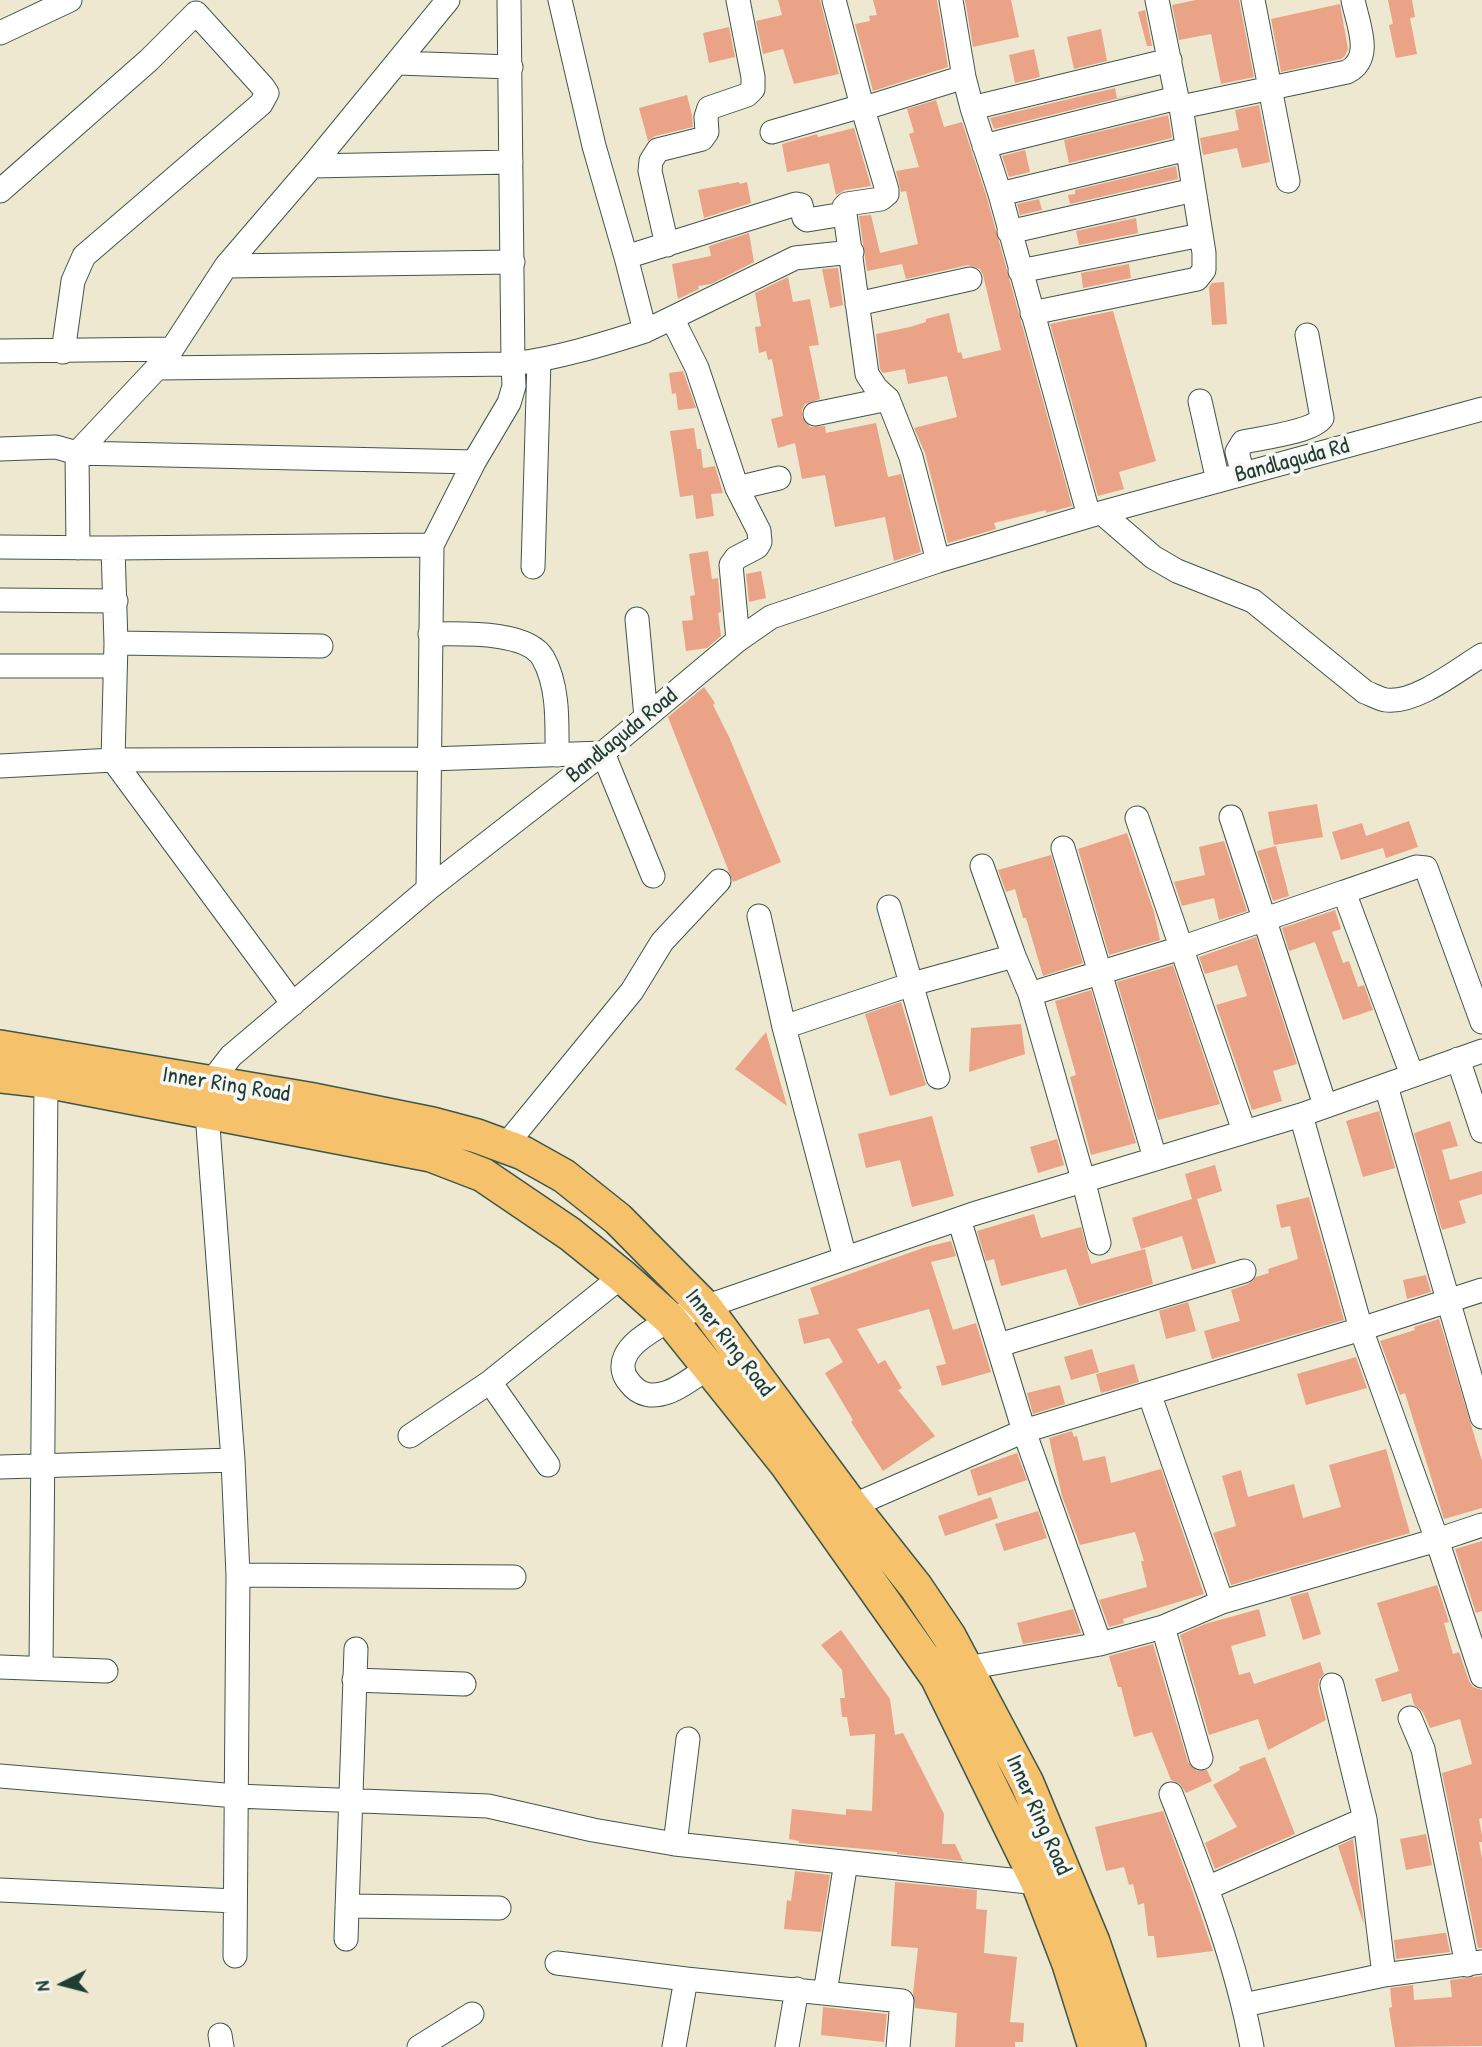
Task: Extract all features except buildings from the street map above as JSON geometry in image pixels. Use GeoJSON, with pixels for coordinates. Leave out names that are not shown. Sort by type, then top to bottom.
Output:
{"type":"FeatureCollection","features":[{"type":"Feature","properties":{"kind":"highway","name":"Inner Ring Road"},"geometry":{"type":"LineString","coordinates":[[0,1047],[431,1155],[482,1175],[570,1234],[622,1276],[670,1319],[708,1367],[824,1516],[937,1678],[1038,1883],[1084,1960],[1129,2047]]}},
{"type":"Feature","properties":{"kind":"highway","name":"Inner Ring Road"},"geometry":{"type":"LineString","coordinates":[[0,1076],[209,1098],[308,1098],[432,1124],[523,1153],[564,1176],[618,1219],[705,1307],[852,1506],[916,1587],[949,1636],[1027,1783],[1084,1960],[1095,2047]]}},
{"type":"Feature","properties":{"kind":"street"},"geometry":{"type":"LineString","coordinates":[[0,33],[70,0]]}},
{"type":"Feature","properties":{"kind":"street"},"geometry":{"type":"LineString","coordinates":[[78,548],[77,453],[172,349],[226,266],[448,0]]}},
{"type":"Feature","properties":{"kind":"street"},"geometry":{"type":"LineString","coordinates":[[428,889],[432,545],[474,462],[513,395],[509,0]]}},
{"type":"Feature","properties":{"kind":"street"},"geometry":{"type":"LineString","coordinates":[[559,0],[594,146],[645,331]]}},
{"type":"Feature","properties":{"kind":"street"},"geometry":{"type":"LineString","coordinates":[[667,245],[650,171],[651,162],[658,150],[702,139],[707,132],[706,117],[709,108],[747,94],[753,89],[738,0]]}},
{"type":"Feature","properties":{"kind":"street"},"geometry":{"type":"LineString","coordinates":[[834,0],[887,194],[881,199],[847,204],[844,207],[867,374],[876,388],[888,399],[911,457],[938,561]]}},
{"type":"Feature","properties":{"kind":"street"},"geometry":{"type":"LineString","coordinates":[[951,0],[972,108],[1000,194],[1032,313],[1096,514],[1153,558],[1177,571],[1253,601],[1365,692],[1384,700],[1399,700],[1420,692],[1482,655]]}},
{"type":"Feature","properties":{"kind":"street"},"geometry":{"type":"LineString","coordinates":[[1032,313],[1198,279],[1204,270],[1179,102],[1157,0]]}},
{"type":"Feature","properties":{"kind":"street"},"geometry":{"type":"LineString","coordinates":[[1253,0],[1288,181]]}},
{"type":"Feature","properties":{"kind":"street"},"geometry":{"type":"LineString","coordinates":[[984,146],[1179,102],[1346,72],[1355,68],[1362,60],[1363,51],[1353,0]]}},
{"type":"Feature","properties":{"kind":"street"},"geometry":{"type":"LineString","coordinates":[[0,191],[149,60],[190,6],[267,93],[265,99],[84,256],[73,281],[63,352]]}},
{"type":"Feature","properties":{"kind":"street"},"geometry":{"type":"LineString","coordinates":[[972,108],[1170,60]]}},
{"type":"Feature","properties":{"kind":"street"},"geometry":{"type":"LineString","coordinates":[[398,63],[511,67]]}},
{"type":"Feature","properties":{"kind":"street"},"geometry":{"type":"LineString","coordinates":[[772,132],[862,106],[866,108],[964,77]]}},
{"type":"Feature","properties":{"kind":"street"},"geometry":{"type":"LineString","coordinates":[[1000,194],[1187,149]]}},
{"type":"Feature","properties":{"kind":"street"},"geometry":{"type":"LineString","coordinates":[[312,166],[511,162]]}},
{"type":"Feature","properties":{"kind":"street"},"geometry":{"type":"LineString","coordinates":[[1009,232],[1194,190]]}},
{"type":"Feature","properties":{"kind":"street"},"geometry":{"type":"LineString","coordinates":[[626,257],[796,204],[801,205],[807,220],[844,214]]}},
{"type":"Feature","properties":{"kind":"street"},"geometry":{"type":"LineString","coordinates":[[1020,271],[1201,236]]}},
{"type":"Feature","properties":{"kind":"street"},"geometry":{"type":"LineString","coordinates":[[156,368],[513,364],[539,360],[588,350],[645,331],[795,258],[852,252]]}},
{"type":"Feature","properties":{"kind":"street"},"geometry":{"type":"LineString","coordinates":[[226,266],[513,262]]}},
{"type":"Feature","properties":{"kind":"street"},"geometry":{"type":"LineString","coordinates":[[858,303],[970,279]]}},
{"type":"Feature","properties":{"kind":"street"},"geometry":{"type":"LineString","coordinates":[[672,318],[697,368],[737,488],[760,537],[757,547],[736,558],[731,565],[738,640]]}},
{"type":"Feature","properties":{"kind":"street"},"geometry":{"type":"LineString","coordinates":[[1243,474],[1237,452],[1244,442],[1308,428],[1319,423],[1322,418],[1307,335]]}},
{"type":"Feature","properties":{"kind":"street"},"geometry":{"type":"LineString","coordinates":[[0,351],[172,349]]}},
{"type":"Feature","properties":{"kind":"street"},"geometry":{"type":"LineString","coordinates":[[533,567],[539,360]]}},
{"type":"Feature","properties":{"kind":"street"},"geometry":{"type":"LineString","coordinates":[[815,414],[888,399]]}},
{"type":"Feature","properties":{"kind":"street"},"geometry":{"type":"LineString","coordinates":[[1200,401],[1218,481]]}},
{"type":"Feature","properties":{"kind":"street","name":"Bandlaguda Rd"},"geometry":{"type":"LineString","coordinates":[[1096,514],[1482,409]]}},
{"type":"Feature","properties":{"kind":"street"},"geometry":{"type":"LineString","coordinates":[[1308,428],[1315,455]]}},
{"type":"Feature","properties":{"kind":"street"},"geometry":{"type":"LineString","coordinates":[[0,449],[56,447],[77,453],[474,462]]}},
{"type":"Feature","properties":{"kind":"street"},"geometry":{"type":"LineString","coordinates":[[737,488],[779,478]]}},
{"type":"Feature","properties":{"kind":"street","name":"Bandlaguda Road"},"geometry":{"type":"LineString","coordinates":[[209,1098],[231,1056],[428,889],[603,753],[738,640],[771,617],[938,561],[1096,514]]}},
{"type":"Feature","properties":{"kind":"street"},"geometry":{"type":"LineString","coordinates":[[0,547],[432,545]]}},
{"type":"Feature","properties":{"kind":"street"},"geometry":{"type":"LineString","coordinates":[[113,548],[116,601],[113,760],[293,1004]]}},
{"type":"Feature","properties":{"kind":"street"},"geometry":{"type":"LineString","coordinates":[[0,600],[116,601]]}},
{"type":"Feature","properties":{"kind":"street"},"geometry":{"type":"LineString","coordinates":[[637,619],[646,717]]}},
{"type":"Feature","properties":{"kind":"street"},"geometry":{"type":"LineString","coordinates":[[430,634],[491,636],[519,640],[542,656],[551,679],[557,717],[557,754]]}},
{"type":"Feature","properties":{"kind":"street"},"geometry":{"type":"LineString","coordinates":[[0,666],[116,654],[321,646]]}},
{"type":"Feature","properties":{"kind":"street"},"geometry":{"type":"LineString","coordinates":[[0,766],[113,760],[430,759],[603,753],[653,876]]}},
{"type":"Feature","properties":{"kind":"street"},"geometry":{"type":"LineString","coordinates":[[1231,817],[1325,1105]]}},
{"type":"Feature","properties":{"kind":"street"},"geometry":{"type":"LineString","coordinates":[[1138,818],[1244,1131]]}},
{"type":"Feature","properties":{"kind":"street"},"geometry":{"type":"LineString","coordinates":[[1063,848],[1155,1158]]}},
{"type":"Feature","properties":{"kind":"street"},"geometry":{"type":"LineString","coordinates":[[982,866],[1030,993],[1099,1243]]}},
{"type":"Feature","properties":{"kind":"street"},"geometry":{"type":"LineString","coordinates":[[1030,993],[1181,948],[1416,867],[1426,868],[1482,1022]]}},
{"type":"Feature","properties":{"kind":"street"},"geometry":{"type":"LineString","coordinates":[[505,1146],[632,991],[662,942],[719,881]]}},
{"type":"Feature","properties":{"kind":"street"},"geometry":{"type":"LineString","coordinates":[[1344,892],[1412,1075]]}},
{"type":"Feature","properties":{"kind":"street"},"geometry":{"type":"LineString","coordinates":[[889,907],[938,1077]]}},
{"type":"Feature","properties":{"kind":"street"},"geometry":{"type":"LineString","coordinates":[[759,916],[784,1027],[845,1258]]}},
{"type":"Feature","properties":{"kind":"street"},"geometry":{"type":"LineString","coordinates":[[784,1027],[912,984],[1014,956]]}},
{"type":"Feature","properties":{"kind":"street"},"geometry":{"type":"LineString","coordinates":[[708,1367],[684,1386],[658,1395],[635,1390],[626,1379],[622,1367],[625,1356],[640,1340],[670,1319],[959,1219],[1301,1115],[1482,1051]]}},
{"type":"Feature","properties":{"kind":"street"},"geometry":{"type":"LineString","coordinates":[[1458,1059],[1482,1131]]}},
{"type":"Feature","properties":{"kind":"street"},"geometry":{"type":"LineString","coordinates":[[41,1668],[46,1081]]}},
{"type":"Feature","properties":{"kind":"street"},"geometry":{"type":"LineString","coordinates":[[1386,1086],[1482,1417]]}},
{"type":"Feature","properties":{"kind":"street"},"geometry":{"type":"LineString","coordinates":[[209,1098],[239,1575],[235,1956]]}},
{"type":"Feature","properties":{"kind":"street"},"geometry":{"type":"LineString","coordinates":[[1301,1115],[1361,1329],[1437,1540],[1482,1676]]}},
{"type":"Feature","properties":{"kind":"street"},"geometry":{"type":"LineString","coordinates":[[959,1219],[1024,1431],[1100,1644]]}},
{"type":"Feature","properties":{"kind":"street"},"geometry":{"type":"LineString","coordinates":[[999,1345],[1244,1271]]}},
{"type":"Feature","properties":{"kind":"street"},"geometry":{"type":"LineString","coordinates":[[410,1436],[490,1382],[622,1276]]}},
{"type":"Feature","properties":{"kind":"street"},"geometry":{"type":"LineString","coordinates":[[852,1506],[1024,1431],[1482,1290]]}},
{"type":"Feature","properties":{"kind":"street"},"geometry":{"type":"LineString","coordinates":[[490,1382],[548,1465]]}},
{"type":"Feature","properties":{"kind":"street"},"geometry":{"type":"LineString","coordinates":[[1149,1393],[1222,1602]]}},
{"type":"Feature","properties":{"kind":"street"},"geometry":{"type":"LineString","coordinates":[[0,1467],[233,1460]]}},
{"type":"Feature","properties":{"kind":"street"},"geometry":{"type":"LineString","coordinates":[[967,1668],[1100,1644],[1163,1626],[1222,1602],[1482,1525]]}},
{"type":"Feature","properties":{"kind":"street"},"geometry":{"type":"LineString","coordinates":[[239,1575],[514,1577]]}},
{"type":"Feature","properties":{"kind":"street"},"geometry":{"type":"LineString","coordinates":[[1163,1626],[1201,1758]]}},
{"type":"Feature","properties":{"kind":"street"},"geometry":{"type":"LineString","coordinates":[[346,1939],[356,1649]]}},
{"type":"Feature","properties":{"kind":"street"},"geometry":{"type":"LineString","coordinates":[[0,1667],[106,1671]]}},
{"type":"Feature","properties":{"kind":"street"},"geometry":{"type":"LineString","coordinates":[[355,1680],[464,1684]]}},
{"type":"Feature","properties":{"kind":"street"},"geometry":{"type":"LineString","coordinates":[[1332,1685],[1365,1819],[1384,1975]]}},
{"type":"Feature","properties":{"kind":"street"},"geometry":{"type":"LineString","coordinates":[[1244,2005],[1384,1975],[1475,1964],[1423,1749],[1410,1718]]}},
{"type":"Feature","properties":{"kind":"street"},"geometry":{"type":"LineString","coordinates":[[676,1844],[688,1739]]}},
{"type":"Feature","properties":{"kind":"street"},"geometry":{"type":"LineString","coordinates":[[0,1776],[236,1796],[488,1806],[593,1830],[676,1844],[1038,1883]]}},
{"type":"Feature","properties":{"kind":"street"},"geometry":{"type":"LineString","coordinates":[[1171,1794],[1207,1888],[1244,2005],[1252,2047]]}},
{"type":"Feature","properties":{"kind":"street"},"geometry":{"type":"LineString","coordinates":[[1207,1888],[1365,1819]]}},
{"type":"Feature","properties":{"kind":"street"},"geometry":{"type":"LineString","coordinates":[[825,1993],[846,1862]]}},
{"type":"Feature","properties":{"kind":"street"},"geometry":{"type":"LineString","coordinates":[[0,1890],[235,1901]]}},
{"type":"Feature","properties":{"kind":"street"},"geometry":{"type":"LineString","coordinates":[[347,1906],[499,1908]]}},
{"type":"Feature","properties":{"kind":"street"},"geometry":{"type":"LineString","coordinates":[[557,1963],[902,2001],[898,2047]]}},
{"type":"Feature","properties":{"kind":"street"},"geometry":{"type":"LineString","coordinates":[[674,2047],[686,1979]]}},
{"type":"Feature","properties":{"kind":"street"},"geometry":{"type":"LineString","coordinates":[[787,2047],[797,1989]]}},
{"type":"Feature","properties":{"kind":"street"},"geometry":{"type":"LineString","coordinates":[[419,2047],[472,2014]]}}]}
